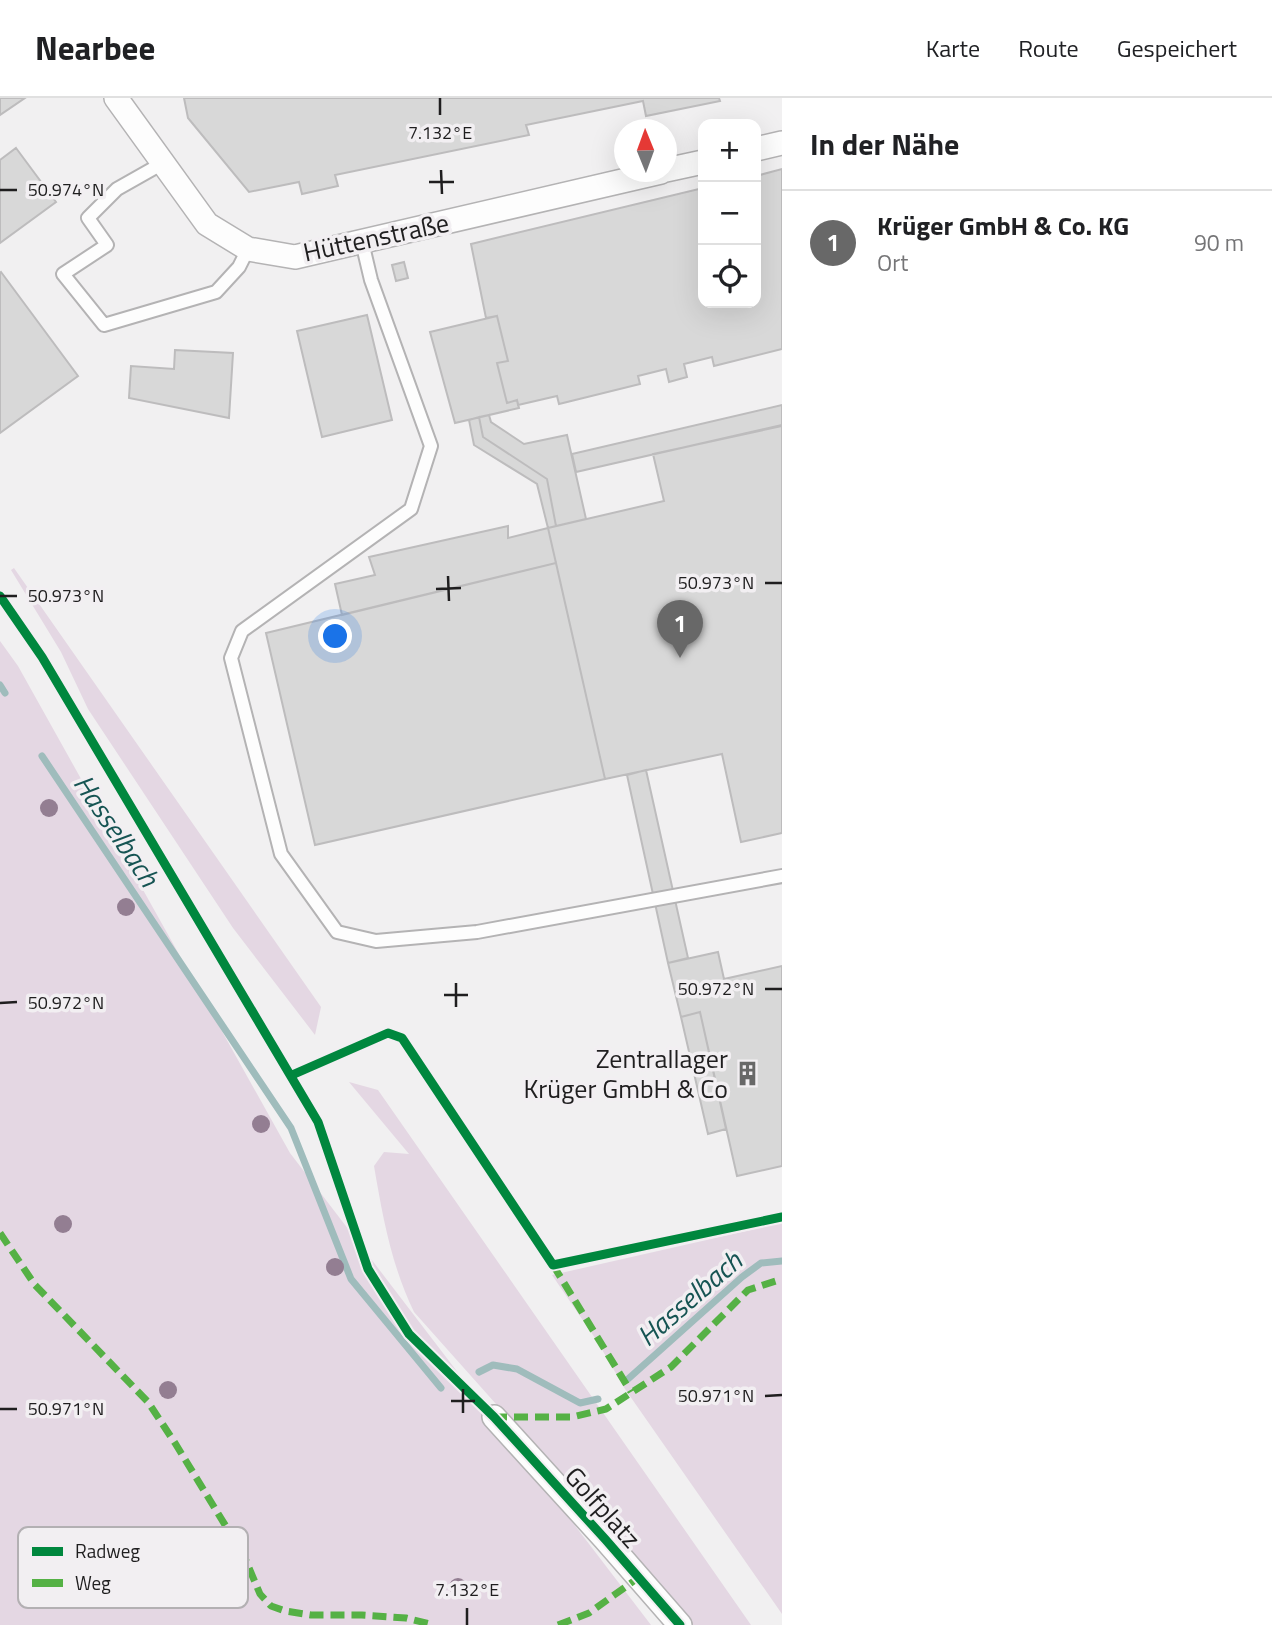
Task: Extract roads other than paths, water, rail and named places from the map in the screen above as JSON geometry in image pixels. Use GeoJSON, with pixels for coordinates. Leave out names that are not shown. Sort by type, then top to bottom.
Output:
{"type":"FeatureCollection","features":[{"type":"Feature","properties":{"kind":"street","name":"Hüttenstraße"},"geometry":{"type":"LineString","coordinates":[[116,98],[207,225],[248,248],[295,257],[618,182]]}},
{"type":"Feature","properties":{"kind":"street"},"geometry":{"type":"LineString","coordinates":[[761,148],[782,143]]}},
{"type":"Feature","properties":{"kind":"street"},"geometry":{"type":"LineString","coordinates":[[677,168],[698,163]]}},
{"type":"Feature","properties":{"kind":"street","name":"Golfplatz"},"geometry":{"type":"LineString","coordinates":[[494,1417],[680,1625]]}},
{"type":"Feature","properties":{"kind":"lane"},"geometry":{"type":"LineString","coordinates":[[163,163],[117,189],[88,218],[107,245],[64,274],[104,325],[216,292],[239,267],[248,248]]}},
{"type":"Feature","properties":{"kind":"lane"},"geometry":{"type":"LineString","coordinates":[[362,242],[372,280],[430,446],[411,509],[242,631],[231,658],[281,854],[337,932],[376,941],[477,932],[782,876]]}},
{"type":"Feature","properties":{"kind":"waterway","name":"Hasselbach"},"geometry":{"type":"LineString","coordinates":[[0,685],[5,693]]}},
{"type":"Feature","properties":{"kind":"waterway","name":"Hasselbach"},"geometry":{"type":"LineString","coordinates":[[42,756],[291,1128],[351,1279],[441,1388]]}},
{"type":"Feature","properties":{"kind":"waterway","name":"Hasselbach"},"geometry":{"type":"LineString","coordinates":[[628,1379],[742,1277],[761,1263],[782,1261]]}},
{"type":"Feature","properties":{"kind":"waterway","name":"Hasselbach"},"geometry":{"type":"LineString","coordinates":[[479,1372],[493,1365],[517,1369],[580,1403],[598,1399]]}},
{"type":"Feature","properties":{"kind":"place","name":"Krüger GmbH & Co. KG"},"geometry":{"type":"Point","coordinates":[680,658]}},
{"type":"Feature","properties":{"kind":"place","name":"Zentrallager Krüger GmbH & Co"},"geometry":{"type":"Point","coordinates":[748,1073]}}]}
